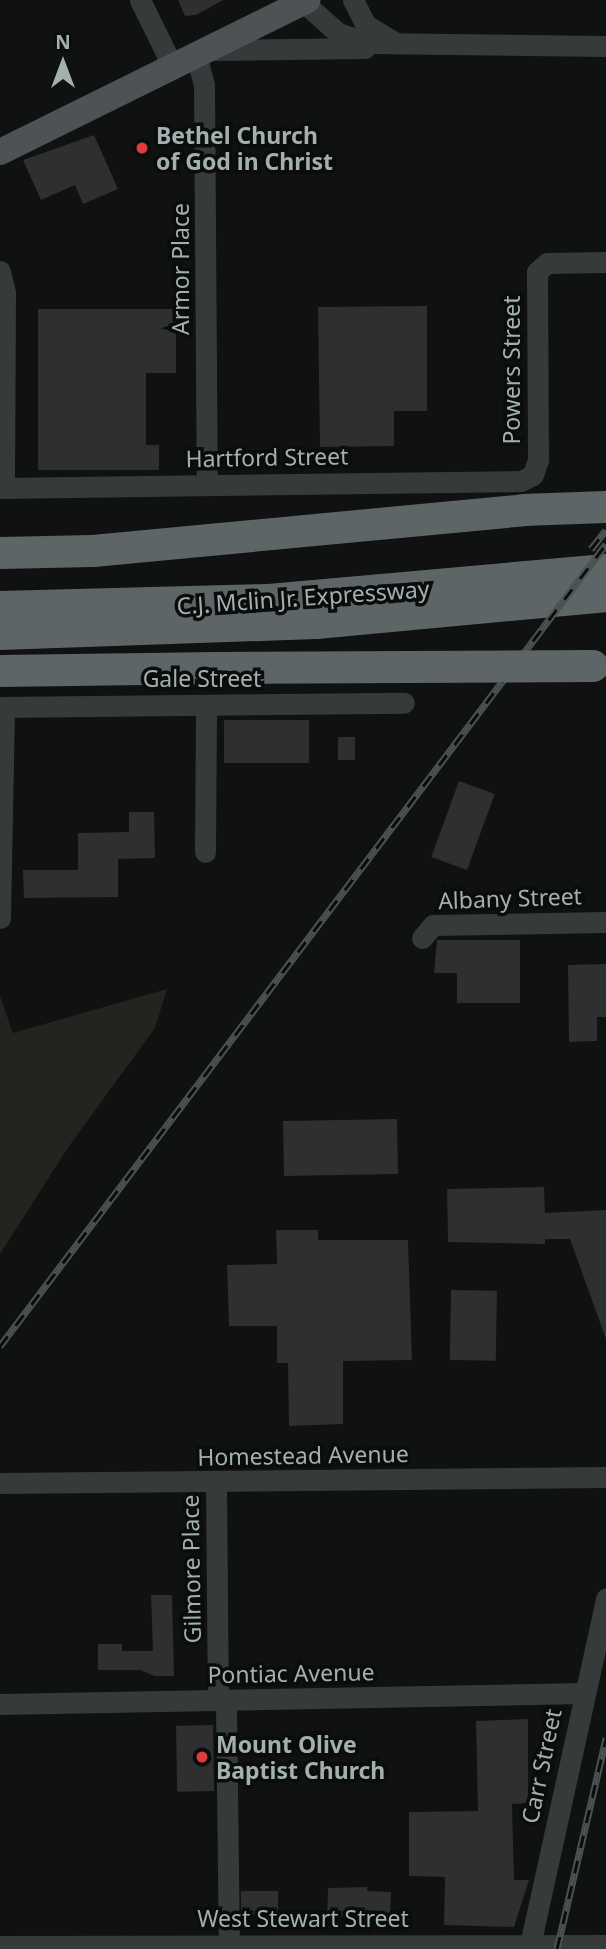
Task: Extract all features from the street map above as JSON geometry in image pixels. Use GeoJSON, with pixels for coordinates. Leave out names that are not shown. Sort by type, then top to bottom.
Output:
{"type":"FeatureCollection","features":[{"type":"Feature","properties":{"kind":"highway"},"geometry":{"type":"LineString","coordinates":[[523,510],[606,489]]}},
{"type":"Feature","properties":{"kind":"highway"},"geometry":{"type":"LineString","coordinates":[[0,553],[93,551],[331,532],[523,510],[606,507]]}},
{"type":"Feature","properties":{"kind":"highway"},"geometry":{"type":"LineString","coordinates":[[0,566],[93,551]]}},
{"type":"Feature","properties":{"kind":"highway","name":"C.J. Mclin Jr. Expressway"},"geometry":{"type":"LineString","coordinates":[[0,607],[269,600],[606,570]]}},
{"type":"Feature","properties":{"kind":"highway","name":"C.J. Mclin Jr. Expressway"},"geometry":{"type":"LineString","coordinates":[[0,634],[316,623],[606,596]]}},
{"type":"Feature","properties":{"kind":"highway"},"geometry":{"type":"LineString","coordinates":[[4,672],[602,666]]}},
{"type":"Feature","properties":{"kind":"main road"},"geometry":{"type":"LineString","coordinates":[[0,152],[305,1]]}},
{"type":"Feature","properties":{"kind":"street","name":"Armor Place"},"geometry":{"type":"LineString","coordinates":[[140,0],[193,57],[204,85],[207,484]]}},
{"type":"Feature","properties":{"kind":"street"},"geometry":{"type":"LineString","coordinates":[[353,0],[369,27],[415,45]]}},
{"type":"Feature","properties":{"kind":"street"},"geometry":{"type":"LineString","coordinates":[[305,1],[321,22],[352,39],[415,45]]}},
{"type":"Feature","properties":{"kind":"street"},"geometry":{"type":"LineString","coordinates":[[193,57],[415,45],[606,46]]}},
{"type":"Feature","properties":{"kind":"street","name":"Powers Street"},"geometry":{"type":"LineString","coordinates":[[533,475],[538,460],[537,299],[542,265],[606,262]]}},
{"type":"Feature","properties":{"kind":"street"},"geometry":{"type":"LineString","coordinates":[[0,271],[5,292],[2,488]]}},
{"type":"Feature","properties":{"kind":"street","name":"Hartford Street"},"geometry":{"type":"LineString","coordinates":[[2,488],[522,481],[533,475]]}},
{"type":"Feature","properties":{"kind":"street","name":"Gale Street"},"geometry":{"type":"LineString","coordinates":[[2,707],[404,703]]}},
{"type":"Feature","properties":{"kind":"street"},"geometry":{"type":"LineString","coordinates":[[205,852],[206,705]]}},
{"type":"Feature","properties":{"kind":"street"},"geometry":{"type":"LineString","coordinates":[[0,918],[2,707]]}},
{"type":"Feature","properties":{"kind":"street","name":"Albany Street"},"geometry":{"type":"LineString","coordinates":[[422,938],[433,925],[606,922]]}},
{"type":"Feature","properties":{"kind":"street","name":"Homestead Avenue"},"geometry":{"type":"LineString","coordinates":[[0,1483],[606,1478]]}},
{"type":"Feature","properties":{"kind":"street","name":"Gilmore Place"},"geometry":{"type":"LineString","coordinates":[[216,1482],[218,1700],[226,1706],[229,1945]]}},
{"type":"Feature","properties":{"kind":"street","name":"Carr Street"},"geometry":{"type":"LineString","coordinates":[[530,1945],[583,1693],[606,1598]]}},
{"type":"Feature","properties":{"kind":"street","name":"Pontiac Avenue"},"geometry":{"type":"LineString","coordinates":[[0,1703],[583,1693]]}},
{"type":"Feature","properties":{"kind":"street","name":"West Stewart Street"},"geometry":{"type":"LineString","coordinates":[[0,1946],[606,1945]]}},
{"type":"Feature","properties":{"kind":"shaded area"},"geometry":{"type":"Polygon","coordinates":[[[167,989],[155,1028],[69,1146],[0,1254],[0,996],[13,1033],[167,989]]]}},
{"type":"Feature","properties":{"kind":"building"},"geometry":{"type":"Polygon","coordinates":[[[178,0],[223,0],[196,15],[185,16],[178,0]]]}},
{"type":"Feature","properties":{"kind":"building"},"geometry":{"type":"Polygon","coordinates":[[[94,135],[118,189],[83,204],[75,185],[41,200],[23,160],[94,135]]]}},
{"type":"Feature","properties":{"kind":"building"},"geometry":{"type":"Polygon","coordinates":[[[427,306],[427,411],[394,411],[394,446],[320,447],[318,307],[427,306]]]}},
{"type":"Feature","properties":{"kind":"building"},"geometry":{"type":"Polygon","coordinates":[[[38,309],[176,309],[176,373],[146,373],[146,445],[159,445],[159,470],[38,470],[38,309]]]}},
{"type":"Feature","properties":{"kind":"building"},"geometry":{"type":"Polygon","coordinates":[[[224,720],[309,720],[309,763],[224,763],[224,720]]]}},
{"type":"Feature","properties":{"kind":"building"},"geometry":{"type":"Polygon","coordinates":[[[338,737],[355,737],[355,760],[338,760],[338,737]]]}},
{"type":"Feature","properties":{"kind":"building"},"geometry":{"type":"Polygon","coordinates":[[[459,781],[495,794],[467,870],[431,857],[459,781]]]}},
{"type":"Feature","properties":{"kind":"building"},"geometry":{"type":"Polygon","coordinates":[[[129,812],[154,812],[155,858],[118,859],[118,897],[24,898],[23,870],[78,870],[78,833],[129,832],[129,812]]]}},
{"type":"Feature","properties":{"kind":"building"},"geometry":{"type":"Polygon","coordinates":[[[437,940],[520,940],[520,1003],[457,1003],[457,973],[434,973],[437,940]]]}},
{"type":"Feature","properties":{"kind":"building"},"geometry":{"type":"Polygon","coordinates":[[[606,964],[606,1017],[597,1017],[597,1041],[569,1042],[568,965],[606,964]]]}},
{"type":"Feature","properties":{"kind":"building"},"geometry":{"type":"Polygon","coordinates":[[[397,1119],[398,1174],[284,1176],[283,1121],[397,1119]]]}},
{"type":"Feature","properties":{"kind":"building"},"geometry":{"type":"Polygon","coordinates":[[[544,1187],[545,1213],[606,1210],[606,1339],[570,1239],[545,1239],[545,1244],[448,1242],[447,1189],[544,1187]]]}},
{"type":"Feature","properties":{"kind":"building"},"geometry":{"type":"Polygon","coordinates":[[[276,1230],[318,1230],[318,1240],[408,1240],[412,1360],[343,1361],[343,1424],[289,1426],[288,1363],[277,1363],[277,1326],[229,1326],[227,1265],[277,1264],[276,1230]]]}},
{"type":"Feature","properties":{"kind":"building"},"geometry":{"type":"Polygon","coordinates":[[[451,1290],[497,1291],[496,1361],[450,1360],[451,1290]]]}},
{"type":"Feature","properties":{"kind":"building"},"geometry":{"type":"Polygon","coordinates":[[[151,1595],[172,1595],[174,1676],[155,1676],[140,1670],[98,1670],[98,1644],[122,1644],[122,1651],[153,1651],[151,1595]]]}},
{"type":"Feature","properties":{"kind":"building"},"geometry":{"type":"Polygon","coordinates":[[[528,1719],[528,1803],[512,1804],[514,1880],[529,1880],[514,1927],[444,1925],[445,1877],[409,1876],[409,1812],[478,1811],[476,1721],[528,1719]]]}},
{"type":"Feature","properties":{"kind":"building"},"geometry":{"type":"Polygon","coordinates":[[[213,1725],[214,1791],[177,1792],[176,1726],[213,1725]]]}},
{"type":"Feature","properties":{"kind":"building"},"geometry":{"type":"Polygon","coordinates":[[[367,1887],[367,1891],[391,1892],[390,1917],[327,1917],[328,1888],[367,1887]]]}},
{"type":"Feature","properties":{"kind":"building"},"geometry":{"type":"Polygon","coordinates":[[[241,1891],[278,1891],[278,1915],[241,1915],[241,1891]]]}},
{"type":"Feature","properties":{"kind":"railway"},"geometry":{"type":"LineString","coordinates":[[591,549],[606,530]]}},
{"type":"Feature","properties":{"kind":"railway"},"geometry":{"type":"LineString","coordinates":[[0,1346],[606,544]]}},
{"type":"Feature","properties":{"kind":"railway"},"geometry":{"type":"LineString","coordinates":[[557,1949],[606,1738]]}},
{"type":"Feature","properties":{"kind":"place","name":"Bethel Church of God in Christ"},"geometry":{"type":"Point","coordinates":[142,148]}},
{"type":"Feature","properties":{"kind":"place","name":"Mount Olive Baptist Church"},"geometry":{"type":"Point","coordinates":[202,1757]}}]}
